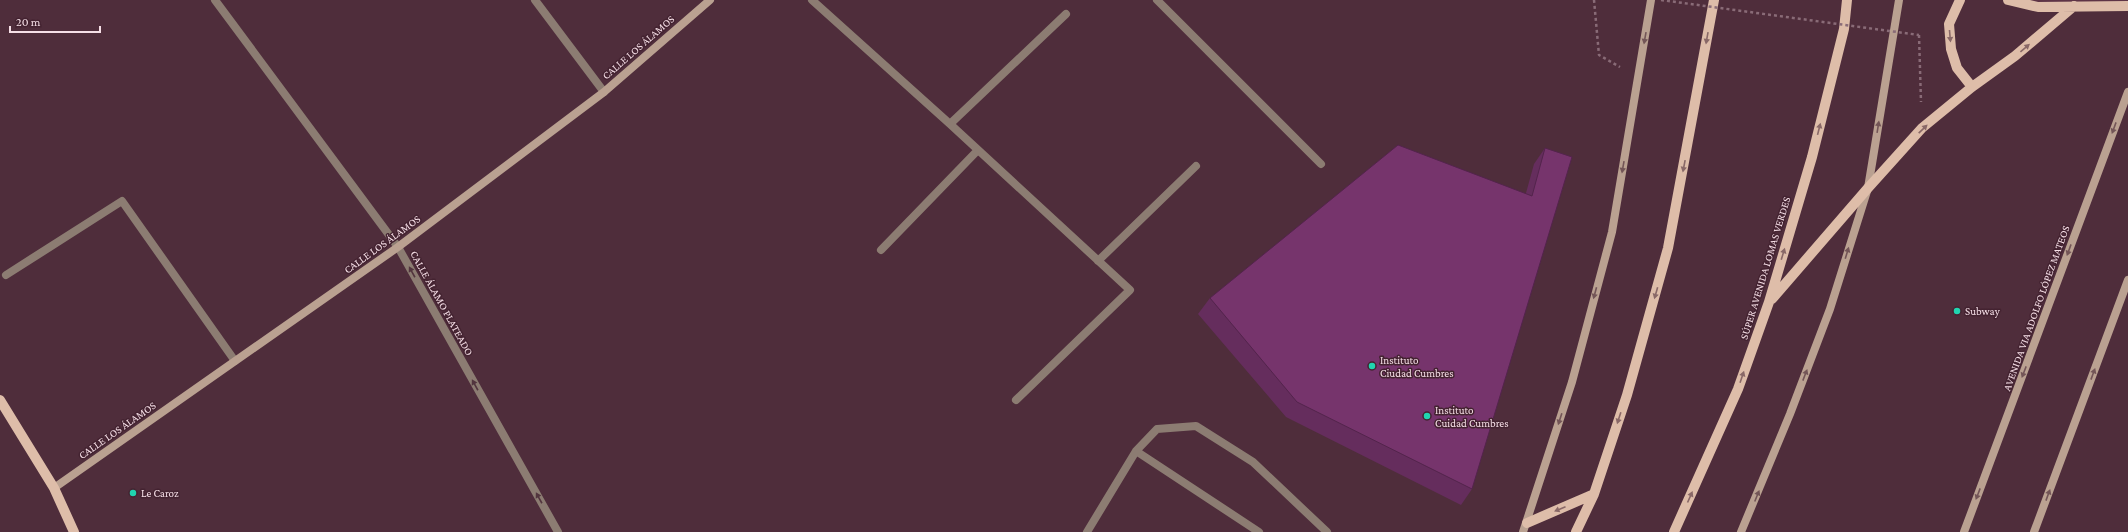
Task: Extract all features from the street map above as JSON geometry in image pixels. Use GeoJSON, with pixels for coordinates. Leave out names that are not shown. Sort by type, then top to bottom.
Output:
{"type":"FeatureCollection","features":[{"type":"Feature","properties":{"kind":"main road"},"geometry":{"type":"LineString","coordinates":[[1525,527],[1572,382],[1612,232],[1651,0]]}},
{"type":"Feature","properties":{"kind":"main road"},"geometry":{"type":"LineString","coordinates":[[1576,532],[1594,494],[1627,395],[1668,248],[1714,0]]}},
{"type":"Feature","properties":{"kind":"main road","name":"SÚPER AVENIDA LOMAS VERDES"},"geometry":{"type":"LineString","coordinates":[[1674,532],[1738,389],[1768,302],[1812,157],[1844,29],[1848,0]]}},
{"type":"Feature","properties":{"kind":"main road"},"geometry":{"type":"LineString","coordinates":[[1741,532],[1790,414],[1830,309],[1868,188],[1899,0]]}},
{"type":"Feature","properties":{"kind":"main road"},"geometry":{"type":"LineString","coordinates":[[1960,0],[1949,24],[1951,49],[1957,68],[1972,87]]}},
{"type":"Feature","properties":{"kind":"main road"},"geometry":{"type":"LineString","coordinates":[[2008,0],[2038,7],[2128,6]]}},
{"type":"Feature","properties":{"kind":"main road","name":"CALLE LOS ÁLAMOS"},"geometry":{"type":"LineString","coordinates":[[54,488],[398,247],[604,92],[708,1]]}},
{"type":"Feature","properties":{"kind":"main road"},"geometry":{"type":"LineString","coordinates":[[1768,302],[1922,128],[1972,87],[2015,56],[2074,6]]}},
{"type":"Feature","properties":{"kind":"main road","name":"AVENIDA VIA ADOLFO LÓPEZ MATEOS"},"geometry":{"type":"LineString","coordinates":[[1964,532],[2128,92]]}},
{"type":"Feature","properties":{"kind":"main road"},"geometry":{"type":"LineString","coordinates":[[2034,532],[2128,280]]}},
{"type":"Feature","properties":{"kind":"main road"},"geometry":{"type":"LineString","coordinates":[[0,400],[54,488],[74,532]]}},
{"type":"Feature","properties":{"kind":"main road"},"geometry":{"type":"LineString","coordinates":[[1525,527],[1594,494]]}},
{"type":"Feature","properties":{"kind":"street","name":"CALLE ÁLAMO PLATEADO"},"geometry":{"type":"LineString","coordinates":[[215,0],[398,247],[558,532]]}},
{"type":"Feature","properties":{"kind":"street"},"geometry":{"type":"LineString","coordinates":[[535,0],[604,92]]}},
{"type":"Feature","properties":{"kind":"street"},"geometry":{"type":"LineString","coordinates":[[812,0],[950,124],[1130,290],[1016,400]]}},
{"type":"Feature","properties":{"kind":"street"},"geometry":{"type":"LineString","coordinates":[[1157,0],[1322,164]]}},
{"type":"Feature","properties":{"kind":"street"},"geometry":{"type":"LineString","coordinates":[[950,124],[1066,14]]}},
{"type":"Feature","properties":{"kind":"street"},"geometry":{"type":"LineString","coordinates":[[881,250],[978,150]]}},
{"type":"Feature","properties":{"kind":"street"},"geometry":{"type":"LineString","coordinates":[[1098,261],[1196,166]]}},
{"type":"Feature","properties":{"kind":"street"},"geometry":{"type":"LineString","coordinates":[[6,275],[122,201],[235,361]]}},
{"type":"Feature","properties":{"kind":"street"},"geometry":{"type":"LineString","coordinates":[[1086,532],[1136,451],[1157,429],[1196,426],[1253,462],[1327,532]]}},
{"type":"Feature","properties":{"kind":"street"},"geometry":{"type":"LineString","coordinates":[[1136,451],[1259,532]]}},
{"type":"Feature","properties":{"kind":"path"},"geometry":{"type":"LineString","coordinates":[[1594,0],[1599,55],[1638,76]]}},
{"type":"Feature","properties":{"kind":"path"},"geometry":{"type":"LineString","coordinates":[[1662,0],[1919,35],[1922,128]]}},
{"type":"Feature","properties":{"kind":"shaded area"},"geometry":{"type":"Polygon","coordinates":[[[2008,0],[2128,0],[2128,6],[2082,6],[2008,0]]]}},
{"type":"Feature","properties":{"kind":"building","name":"Instituto Ciudad Cumbres"},"geometry":{"type":"Polygon","coordinates":[[[1398,145],[1532,196],[1545,148],[1572,157],[1472,489],[1297,402],[1210,298],[1398,145]]]}},
{"type":"Feature","properties":{"kind":"place","name":"Subway"},"geometry":{"type":"Point","coordinates":[1957,311]}},
{"type":"Feature","properties":{"kind":"place","name":"Instituto Ciudad Cumbres"},"geometry":{"type":"Point","coordinates":[1372,366]}},
{"type":"Feature","properties":{"kind":"place","name":"Instituto Cuidad Cumbres"},"geometry":{"type":"Point","coordinates":[1427,416]}},
{"type":"Feature","properties":{"kind":"place","name":"Le Caroz"},"geometry":{"type":"Point","coordinates":[133,493]}}]}
